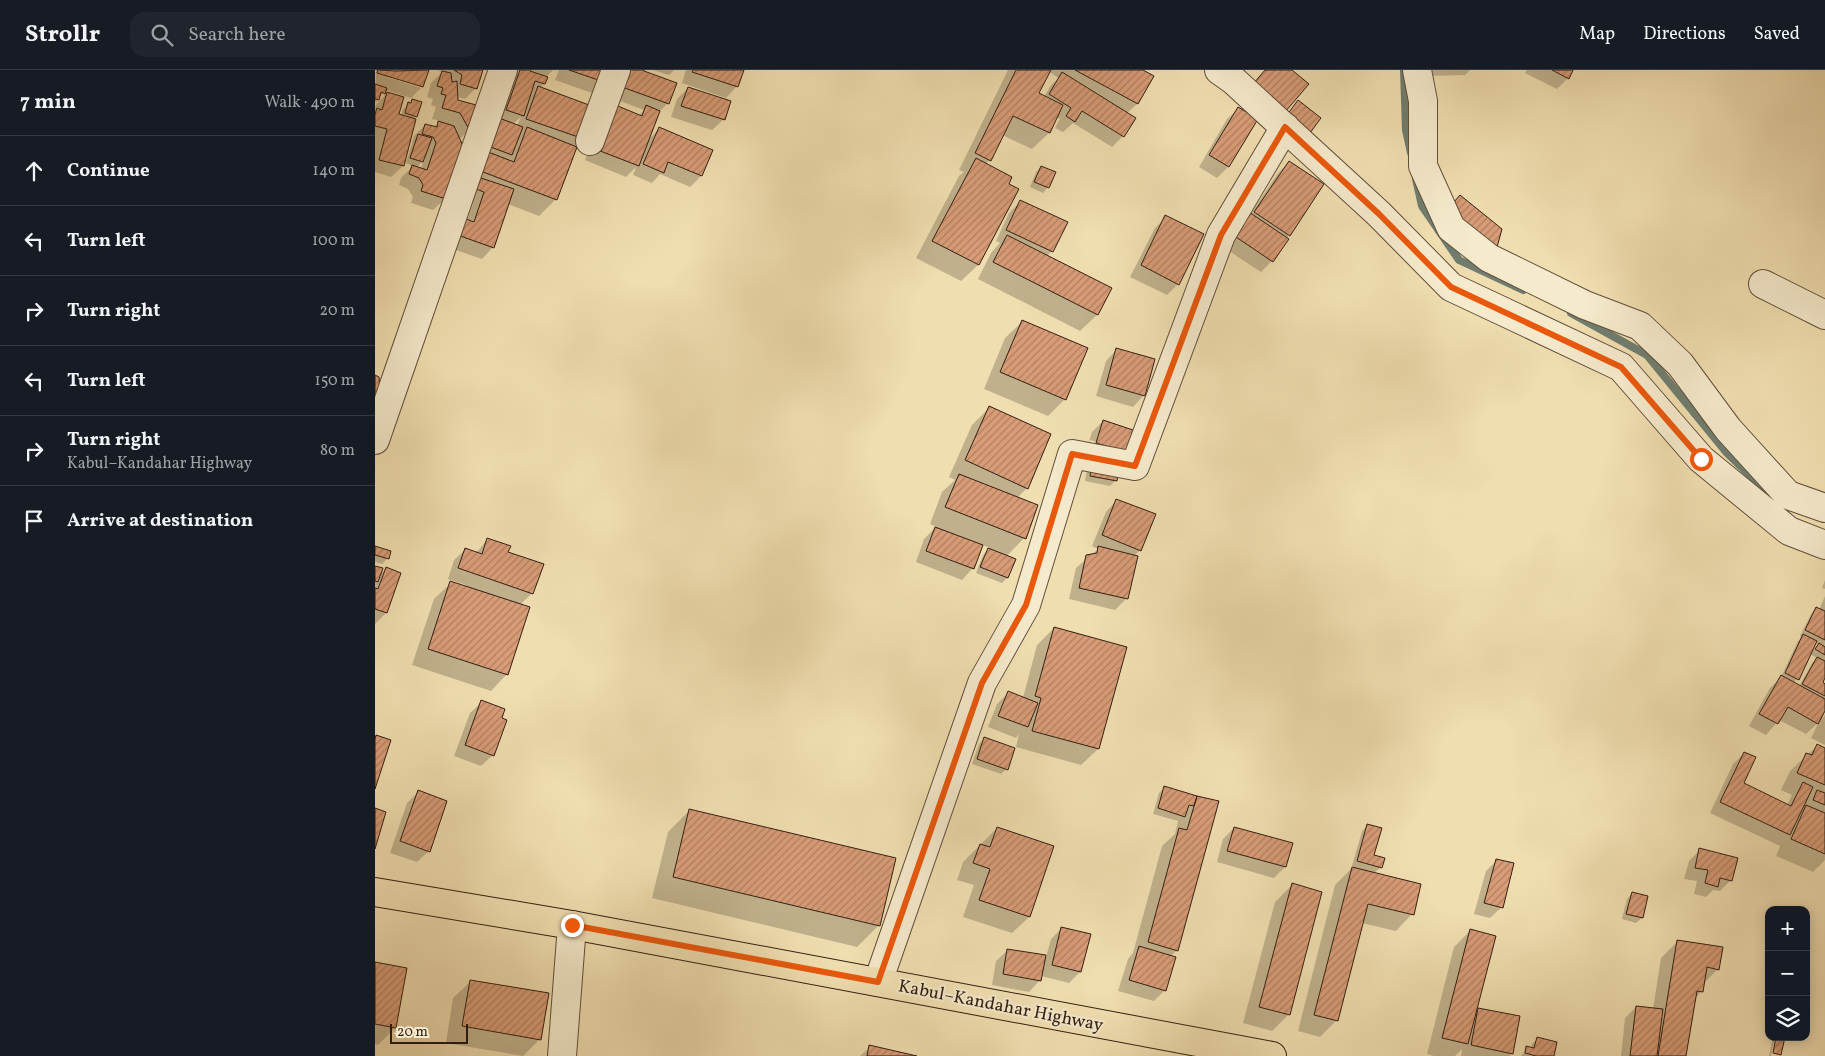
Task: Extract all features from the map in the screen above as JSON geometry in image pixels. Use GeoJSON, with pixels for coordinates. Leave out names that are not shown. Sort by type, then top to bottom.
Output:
{"type":"FeatureCollection","features":[{"type":"Feature","properties":{"kind":"main road","name":"Kabul–Kandahar Highway"},"geometry":{"type":"LineString","coordinates":[[375,892],[572,925],[1273,1056]]}},
{"type":"Feature","properties":{"kind":"street"},"geometry":{"type":"LineString","coordinates":[[375,440],[503,70]]}},
{"type":"Feature","properties":{"kind":"street"},"geometry":{"type":"LineString","coordinates":[[590,141],[616,70]]}},
{"type":"Feature","properties":{"kind":"street"},"geometry":{"type":"LineString","coordinates":[[1219,70],[1233,80],[1379,214],[1451,287],[1621,367],[1701,459],[1789,531],[1825,545]]}},
{"type":"Feature","properties":{"kind":"street"},"geometry":{"type":"LineString","coordinates":[[1417,70],[1423,101],[1423,166],[1451,228],[1489,258],[1585,305],[1640,326],[1680,364],[1728,429],[1788,496],[1825,508]]}},
{"type":"Feature","properties":{"kind":"street"},"geometry":{"type":"LineString","coordinates":[[878,982],[982,683],[1026,605],[1072,454],[1135,466],[1221,235],[1285,127]]}},
{"type":"Feature","properties":{"kind":"street"},"geometry":{"type":"LineString","coordinates":[[1763,284],[1825,315]]}},
{"type":"Feature","properties":{"kind":"street"},"geometry":{"type":"LineString","coordinates":[[1775,520],[1788,496]]}},
{"type":"Feature","properties":{"kind":"street"},"geometry":{"type":"LineString","coordinates":[[562,1056],[572,925]]}},
{"type":"Feature","properties":{"kind":"building"},"geometry":{"type":"Polygon","coordinates":[[[378,70],[429,70],[423,87],[377,73],[378,70]]]}},
{"type":"Feature","properties":{"kind":"building"},"geometry":{"type":"Polygon","coordinates":[[[454,70],[483,70],[477,89],[460,84],[462,75],[454,70]]]}},
{"type":"Feature","properties":{"kind":"building"},"geometry":{"type":"Polygon","coordinates":[[[520,70],[531,70],[548,77],[545,84],[535,81],[524,116],[506,110],[520,70]]]}},
{"type":"Feature","properties":{"kind":"building"},"geometry":{"type":"Polygon","coordinates":[[[569,70],[608,70],[604,82],[569,70]]]}},
{"type":"Feature","properties":{"kind":"building"},"geometry":{"type":"Polygon","coordinates":[[[629,70],[644,70],[677,83],[669,104],[622,87],[629,70]]]}},
{"type":"Feature","properties":{"kind":"building"},"geometry":{"type":"Polygon","coordinates":[[[693,70],[744,70],[738,87],[692,72],[693,70]]]}},
{"type":"Feature","properties":{"kind":"building"},"geometry":{"type":"Polygon","coordinates":[[[1016,70],[1051,70],[1039,93],[1063,105],[1050,133],[1013,116],[991,161],[975,153],[1016,70]]]}},
{"type":"Feature","properties":{"kind":"building"},"geometry":{"type":"Polygon","coordinates":[[[1075,70],[1143,70],[1154,76],[1138,104],[1075,70]]]}},
{"type":"Feature","properties":{"kind":"building"},"geometry":{"type":"Polygon","coordinates":[[[1265,70],[1292,70],[1309,84],[1285,112],[1253,84],[1265,70]]]}},
{"type":"Feature","properties":{"kind":"building"},"geometry":{"type":"Polygon","coordinates":[[[1552,70],[1573,70],[1569,79],[1552,70]]]}},
{"type":"Feature","properties":{"kind":"building"},"geometry":{"type":"Polygon","coordinates":[[[442,71],[451,73],[452,82],[457,81],[458,100],[476,105],[470,131],[460,113],[442,108],[446,95],[441,94],[443,88],[437,86],[442,71]]]}},
{"type":"Feature","properties":{"kind":"building"},"geometry":{"type":"Polygon","coordinates":[[[1062,72],[1136,118],[1124,137],[1082,111],[1075,122],[1066,116],[1071,108],[1049,94],[1062,72]]]}},
{"type":"Feature","properties":{"kind":"building"},"geometry":{"type":"Polygon","coordinates":[[[375,84],[387,88],[385,94],[381,92],[379,100],[375,99],[375,84]]]}},
{"type":"Feature","properties":{"kind":"building"},"geometry":{"type":"Polygon","coordinates":[[[538,86],[589,105],[584,139],[526,119],[538,86]]]}},
{"type":"Feature","properties":{"kind":"building"},"geometry":{"type":"Polygon","coordinates":[[[688,87],[731,101],[725,120],[681,106],[688,87]]]}},
{"type":"Feature","properties":{"kind":"building"},"geometry":{"type":"Polygon","coordinates":[[[387,92],[404,97],[399,114],[416,119],[404,166],[379,160],[387,129],[375,126],[375,114],[377,108],[382,110],[387,92]]]}},
{"type":"Feature","properties":{"kind":"building"},"geometry":{"type":"Polygon","coordinates":[[[412,99],[422,102],[417,117],[405,113],[408,102],[411,103],[412,99]]]}},
{"type":"Feature","properties":{"kind":"building"},"geometry":{"type":"Polygon","coordinates":[[[1298,100],[1321,118],[1307,137],[1284,119],[1298,100]]]}},
{"type":"Feature","properties":{"kind":"building"},"geometry":{"type":"Polygon","coordinates":[[[613,104],[642,116],[646,105],[660,111],[639,166],[595,149],[613,104]]]}},
{"type":"Feature","properties":{"kind":"building"},"geometry":{"type":"Polygon","coordinates":[[[1238,107],[1258,119],[1229,167],[1209,155],[1238,107]]]}},
{"type":"Feature","properties":{"kind":"building"},"geometry":{"type":"Polygon","coordinates":[[[499,118],[523,127],[512,155],[488,146],[499,118]]]}},
{"type":"Feature","properties":{"kind":"building"},"geometry":{"type":"Polygon","coordinates":[[[438,121],[454,126],[463,146],[446,199],[421,191],[423,185],[419,178],[409,174],[412,165],[427,170],[436,143],[433,137],[422,134],[425,124],[437,127],[438,121]]]}},
{"type":"Feature","properties":{"kind":"building"},"geometry":{"type":"Polygon","coordinates":[[[527,127],[577,147],[557,200],[475,169],[483,150],[514,162],[527,127]]]}},
{"type":"Feature","properties":{"kind":"building"},"geometry":{"type":"Polygon","coordinates":[[[659,127],[713,150],[702,176],[668,162],[664,173],[643,164],[659,127]]]}},
{"type":"Feature","properties":{"kind":"building"},"geometry":{"type":"Polygon","coordinates":[[[418,134],[432,138],[423,162],[410,158],[418,134]]]}},
{"type":"Feature","properties":{"kind":"building"},"geometry":{"type":"Polygon","coordinates":[[[976,158],[1012,177],[1009,184],[1019,189],[979,265],[932,241],[976,158]]]}},
{"type":"Feature","properties":{"kind":"building"},"geometry":{"type":"Polygon","coordinates":[[[1289,161],[1324,184],[1290,236],[1254,212],[1289,161]]]}},
{"type":"Feature","properties":{"kind":"building"},"geometry":{"type":"Polygon","coordinates":[[[1041,166],[1056,172],[1049,188],[1034,182],[1041,166]]]}},
{"type":"Feature","properties":{"kind":"building"},"geometry":{"type":"Polygon","coordinates":[[[472,175],[514,189],[494,248],[452,233],[458,216],[474,222],[484,192],[468,186],[472,175]]]}},
{"type":"Feature","properties":{"kind":"building"},"geometry":{"type":"Polygon","coordinates":[[[1460,195],[1502,229],[1497,247],[1447,210],[1460,195]]]}},
{"type":"Feature","properties":{"kind":"building"},"geometry":{"type":"Polygon","coordinates":[[[1020,200],[1068,222],[1053,252],[1006,230],[1020,200]]]}},
{"type":"Feature","properties":{"kind":"building"},"geometry":{"type":"Polygon","coordinates":[[[1249,212],[1289,239],[1273,262],[1233,235],[1249,212]]]}},
{"type":"Feature","properties":{"kind":"building"},"geometry":{"type":"Polygon","coordinates":[[[1165,215],[1204,234],[1179,285],[1141,265],[1165,215]]]}},
{"type":"Feature","properties":{"kind":"building"},"geometry":{"type":"Polygon","coordinates":[[[1007,235],[1112,288],[1098,315],[993,262],[1007,235]]]}},
{"type":"Feature","properties":{"kind":"building"},"geometry":{"type":"Polygon","coordinates":[[[1022,320],[1088,348],[1066,400],[1000,372],[1022,320]]]}},
{"type":"Feature","properties":{"kind":"building"},"geometry":{"type":"Polygon","coordinates":[[[1116,348],[1155,359],[1145,396],[1106,385],[1116,348]]]}},
{"type":"Feature","properties":{"kind":"building"},"geometry":{"type":"Polygon","coordinates":[[[375,375],[379,377],[380,393],[375,406],[375,375]]]}},
{"type":"Feature","properties":{"kind":"building"},"geometry":{"type":"Polygon","coordinates":[[[989,406],[1051,434],[1028,489],[965,460],[989,406]]]}},
{"type":"Feature","properties":{"kind":"building"},"geometry":{"type":"Polygon","coordinates":[[[1103,420],[1133,430],[1126,452],[1096,443],[1103,420]]]}},
{"type":"Feature","properties":{"kind":"building"},"geometry":{"type":"Polygon","coordinates":[[[1092,463],[1119,468],[1117,481],[1090,476],[1092,463]]]}},
{"type":"Feature","properties":{"kind":"building"},"geometry":{"type":"Polygon","coordinates":[[[959,474],[1038,505],[1026,539],[945,507],[959,474]]]}},
{"type":"Feature","properties":{"kind":"building"},"geometry":{"type":"Polygon","coordinates":[[[1116,499],[1156,514],[1141,551],[1102,535],[1116,499]]]}},
{"type":"Feature","properties":{"kind":"building"},"geometry":{"type":"Polygon","coordinates":[[[935,527],[983,545],[974,569],[926,551],[935,527]]]}},
{"type":"Feature","properties":{"kind":"building"},"geometry":{"type":"Polygon","coordinates":[[[487,538],[511,546],[508,552],[544,564],[533,594],[458,568],[465,548],[482,554],[487,538]]]}},
{"type":"Feature","properties":{"kind":"building"},"geometry":{"type":"Polygon","coordinates":[[[375,546],[391,551],[389,559],[375,555],[375,546]]]}},
{"type":"Feature","properties":{"kind":"building"},"geometry":{"type":"Polygon","coordinates":[[[1098,546],[1138,556],[1128,599],[1079,588],[1086,555],[1097,553],[1098,546]]]}},
{"type":"Feature","properties":{"kind":"building"},"geometry":{"type":"Polygon","coordinates":[[[988,548],[1016,559],[1008,578],[980,567],[988,548]]]}},
{"type":"Feature","properties":{"kind":"building"},"geometry":{"type":"Polygon","coordinates":[[[375,566],[383,568],[378,582],[375,581],[375,566]]]}},
{"type":"Feature","properties":{"kind":"building"},"geometry":{"type":"Polygon","coordinates":[[[386,567],[401,573],[387,613],[375,609],[375,588],[378,589],[386,567]]]}},
{"type":"Feature","properties":{"kind":"building"},"geometry":{"type":"Polygon","coordinates":[[[450,581],[530,607],[508,675],[428,649],[450,581]]]}},
{"type":"Feature","properties":{"kind":"building"},"geometry":{"type":"Polygon","coordinates":[[[1816,607],[1825,611],[1825,640],[1805,630],[1816,607]]]}},
{"type":"Feature","properties":{"kind":"building"},"geometry":{"type":"Polygon","coordinates":[[[1054,627],[1127,647],[1099,749],[1032,731],[1041,698],[1035,696],[1054,627]]]}},
{"type":"Feature","properties":{"kind":"building"},"geometry":{"type":"Polygon","coordinates":[[[1803,634],[1817,641],[1799,680],[1785,673],[1803,634]]]}},
{"type":"Feature","properties":{"kind":"building"},"geometry":{"type":"Polygon","coordinates":[[[1819,643],[1825,647],[1825,655],[1815,649],[1819,643]]]}},
{"type":"Feature","properties":{"kind":"building"},"geometry":{"type":"Polygon","coordinates":[[[1817,657],[1825,661],[1825,678],[1823,682],[1825,684],[1825,696],[1802,684],[1817,657]]]}},
{"type":"Feature","properties":{"kind":"building"},"geometry":{"type":"Polygon","coordinates":[[[1781,675],[1825,699],[1825,711],[1818,724],[1788,707],[1778,724],[1759,714],[1781,675]]]}},
{"type":"Feature","properties":{"kind":"building"},"geometry":{"type":"Polygon","coordinates":[[[1008,691],[1038,703],[1028,727],[998,716],[1008,691]]]}},
{"type":"Feature","properties":{"kind":"building"},"geometry":{"type":"Polygon","coordinates":[[[481,700],[505,709],[502,718],[507,720],[494,756],[465,745],[481,700]]]}},
{"type":"Feature","properties":{"kind":"building"},"geometry":{"type":"Polygon","coordinates":[[[376,735],[391,740],[375,789],[375,739],[376,735]]]}},
{"type":"Feature","properties":{"kind":"building"},"geometry":{"type":"Polygon","coordinates":[[[984,737],[1015,748],[1008,770],[977,759],[984,737]]]}},
{"type":"Feature","properties":{"kind":"building"},"geometry":{"type":"Polygon","coordinates":[[[1817,744],[1825,748],[1825,785],[1797,773],[1806,753],[1812,755],[1817,744]]]}},
{"type":"Feature","properties":{"kind":"building"},"geometry":{"type":"Polygon","coordinates":[[[1744,752],[1756,757],[1744,783],[1791,806],[1803,782],[1813,787],[1790,835],[1720,802],[1744,752]]]}},
{"type":"Feature","properties":{"kind":"building"},"geometry":{"type":"Polygon","coordinates":[[[1164,786],[1197,796],[1194,806],[1189,805],[1185,817],[1158,808],[1164,786]]]}},
{"type":"Feature","properties":{"kind":"building"},"geometry":{"type":"Polygon","coordinates":[[[418,790],[447,801],[430,852],[400,841],[418,790]]]}},
{"type":"Feature","properties":{"kind":"building"},"geometry":{"type":"Polygon","coordinates":[[[1817,790],[1825,793],[1825,805],[1813,800],[1817,790]]]}},
{"type":"Feature","properties":{"kind":"building"},"geometry":{"type":"Polygon","coordinates":[[[1197,796],[1219,801],[1178,951],[1148,942],[1179,828],[1187,830],[1197,796]]]}},
{"type":"Feature","properties":{"kind":"building"},"geometry":{"type":"Polygon","coordinates":[[[1806,805],[1825,813],[1825,854],[1791,839],[1806,805]]]}},
{"type":"Feature","properties":{"kind":"building"},"geometry":{"type":"Polygon","coordinates":[[[375,808],[386,812],[375,849],[375,808]]]}},
{"type":"Feature","properties":{"kind":"building"},"geometry":{"type":"Polygon","coordinates":[[[689,809],[896,858],[880,926],[673,877],[689,809]]]}},
{"type":"Feature","properties":{"kind":"building"},"geometry":{"type":"Polygon","coordinates":[[[1367,824],[1382,828],[1374,855],[1385,858],[1382,868],[1357,861],[1367,824]]]}},
{"type":"Feature","properties":{"kind":"building"},"geometry":{"type":"Polygon","coordinates":[[[997,827],[1054,846],[1030,917],[979,900],[990,869],[973,863],[980,844],[990,847],[997,827]]]}},
{"type":"Feature","properties":{"kind":"building"},"geometry":{"type":"Polygon","coordinates":[[[1234,827],[1293,843],[1286,867],[1227,851],[1234,827]]]}},
{"type":"Feature","properties":{"kind":"building"},"geometry":{"type":"Polygon","coordinates":[[[1699,848],[1738,858],[1732,881],[1720,878],[1718,887],[1705,883],[1708,870],[1695,868],[1699,848]]]}},
{"type":"Feature","properties":{"kind":"building"},"geometry":{"type":"Polygon","coordinates":[[[1496,859],[1514,863],[1503,908],[1484,903],[1496,859]]]}},
{"type":"Feature","properties":{"kind":"building"},"geometry":{"type":"Polygon","coordinates":[[[1352,867],[1421,884],[1414,915],[1368,904],[1338,1021],[1314,1015],[1352,867]]]}},
{"type":"Feature","properties":{"kind":"building"},"geometry":{"type":"Polygon","coordinates":[[[1292,883],[1322,892],[1290,1015],[1259,1007],[1292,883]]]}},
{"type":"Feature","properties":{"kind":"building"},"geometry":{"type":"Polygon","coordinates":[[[1632,892],[1648,896],[1643,918],[1626,914],[1632,892]]]}},
{"type":"Feature","properties":{"kind":"building"},"geometry":{"type":"Polygon","coordinates":[[[1061,927],[1091,934],[1081,972],[1052,965],[1061,927]]]}},
{"type":"Feature","properties":{"kind":"building"},"geometry":{"type":"Polygon","coordinates":[[[1470,929],[1496,936],[1468,1044],[1442,1038],[1470,929]]]}},
{"type":"Feature","properties":{"kind":"building"},"geometry":{"type":"Polygon","coordinates":[[[1677,940],[1723,947],[1719,970],[1707,967],[1703,992],[1697,991],[1686,1056],[1658,1056],[1677,940]]]}},
{"type":"Feature","properties":{"kind":"building"},"geometry":{"type":"Polygon","coordinates":[[[1139,946],[1176,957],[1166,991],[1129,980],[1139,946]]]}},
{"type":"Feature","properties":{"kind":"building"},"geometry":{"type":"Polygon","coordinates":[[[1007,949],[1046,955],[1041,981],[1003,974],[1007,949]]]}},
{"type":"Feature","properties":{"kind":"building"},"geometry":{"type":"Polygon","coordinates":[[[375,962],[407,968],[396,1028],[375,1024],[375,962]]]}},
{"type":"Feature","properties":{"kind":"building"},"geometry":{"type":"Polygon","coordinates":[[[470,980],[549,993],[541,1040],[462,1026],[470,980]]]}},
{"type":"Feature","properties":{"kind":"building"},"geometry":{"type":"Polygon","coordinates":[[[1636,1006],[1663,1009],[1657,1056],[1630,1056],[1636,1006]]]}},
{"type":"Feature","properties":{"kind":"building"},"geometry":{"type":"Polygon","coordinates":[[[1478,1008],[1520,1016],[1513,1054],[1471,1045],[1478,1008]]]}},
{"type":"Feature","properties":{"kind":"building"},"geometry":{"type":"Polygon","coordinates":[[[1537,1037],[1557,1042],[1554,1056],[1536,1056],[1525,1053],[1526,1046],[1534,1048],[1537,1037]]]}},
{"type":"Feature","properties":{"kind":"building"},"geometry":{"type":"Polygon","coordinates":[[[1775,1041],[1784,1041],[1781,1055],[1773,1053],[1775,1041]]]}},
{"type":"Feature","properties":{"kind":"building"},"geometry":{"type":"Polygon","coordinates":[[[869,1045],[917,1056],[867,1056],[869,1045]]]}},
{"type":"Feature","properties":{"kind":"waterway"},"geometry":{"type":"LineString","coordinates":[[1404,70],[1406,130],[1411,153]]}},
{"type":"Feature","properties":{"kind":"waterway"},"geometry":{"type":"LineString","coordinates":[[1416,179],[1422,206],[1459,260],[1523,290]]}},
{"type":"Feature","properties":{"kind":"waterway"},"geometry":{"type":"LineString","coordinates":[[1571,313],[1647,355],[1727,453],[1765,490]]}},
{"type":"Feature","properties":{"kind":"route"},"geometry":{"type":"LineString","coordinates":[[572,925],[878,982],[982,683],[1026,605],[1072,454],[1135,466],[1221,235],[1285,127],[1379,214],[1451,287],[1621,367],[1701,459]]}}]}
